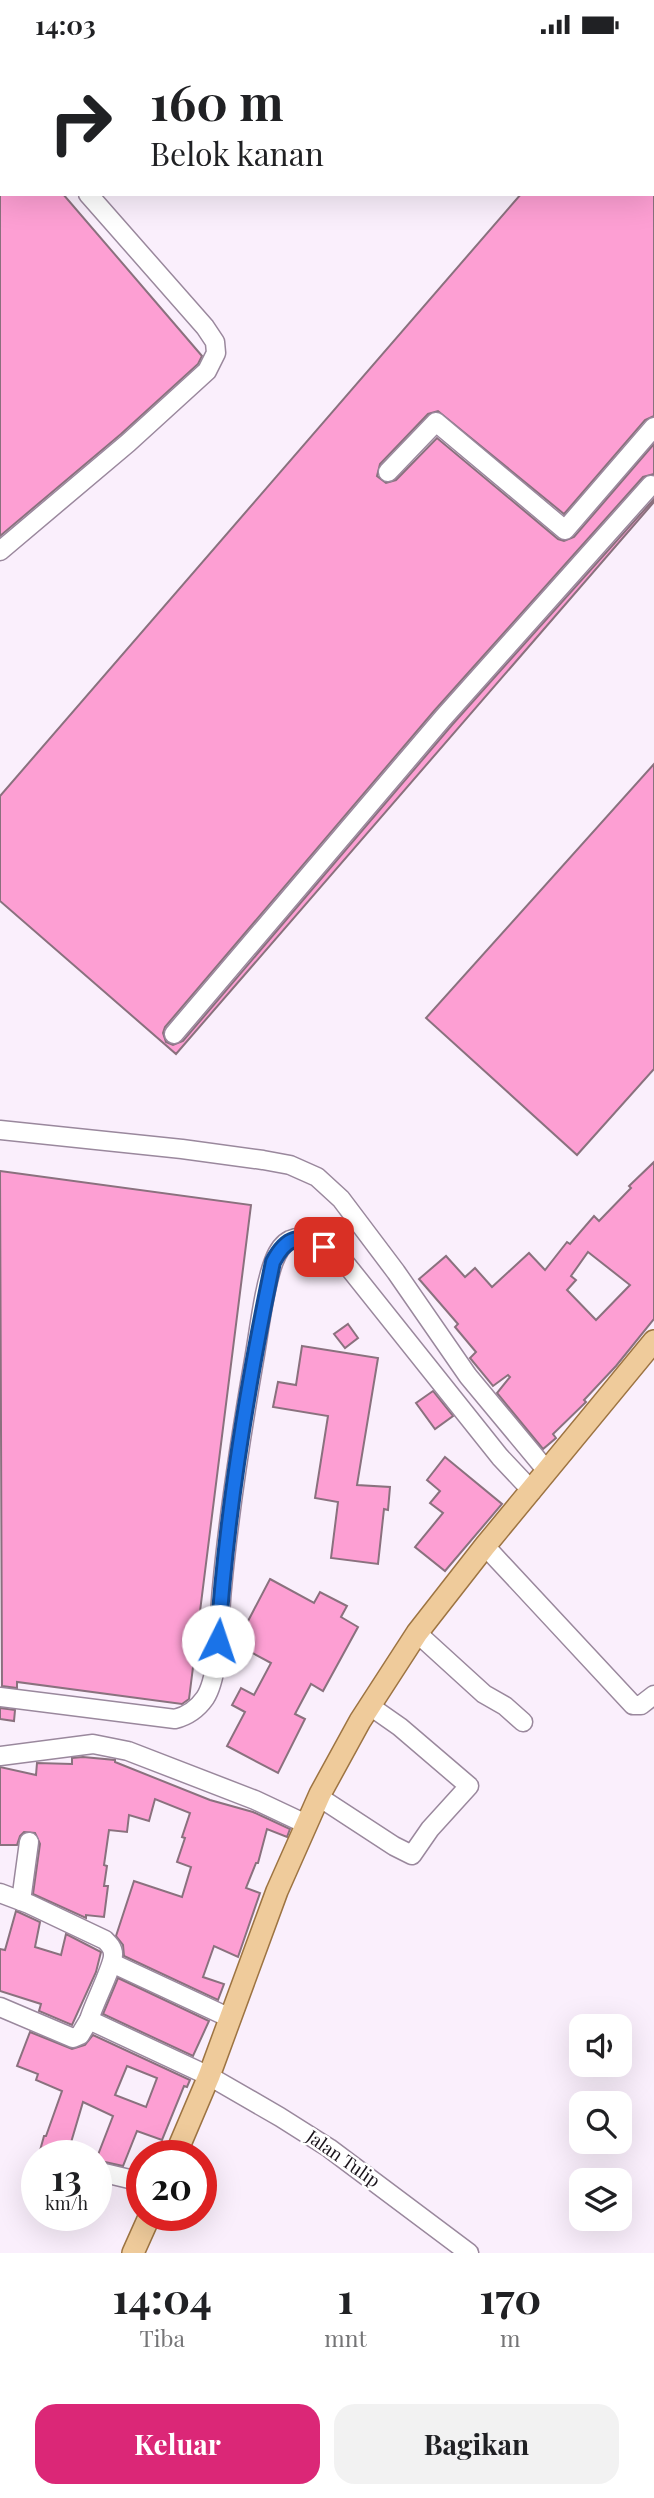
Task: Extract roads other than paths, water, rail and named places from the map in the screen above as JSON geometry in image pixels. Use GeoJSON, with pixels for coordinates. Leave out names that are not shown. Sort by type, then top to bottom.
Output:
{"type":"FeatureCollection","features":[{"type":"Feature","properties":{"kind":"main road"},"geometry":{"type":"LineString","coordinates":[[182,2140],[209,2076],[277,1891],[306,1824],[318,1797],[370,1706],[417,1633],[654,1341]]}},
{"type":"Feature","properties":{"kind":"main road"},"geometry":{"type":"LineString","coordinates":[[134,2253],[143,2231]]}},
{"type":"Feature","properties":{"kind":"street"},"geometry":{"type":"LineString","coordinates":[[0,551],[207,372],[216,353],[215,342],[205,327],[90,196]]}},
{"type":"Feature","properties":{"kind":"street"},"geometry":{"type":"LineString","coordinates":[[388,472],[436,422],[565,530],[654,427]]}},
{"type":"Feature","properties":{"kind":"street"},"geometry":{"type":"LineString","coordinates":[[174,1034],[443,718],[653,485]]}},
{"type":"Feature","properties":{"kind":"street"},"geometry":{"type":"LineString","coordinates":[[0,1130],[169,1147],[262,1160],[290,1165],[317,1177],[341,1199],[468,1375],[547,1471]]}},
{"type":"Feature","properties":{"kind":"street"},"geometry":{"type":"LineString","coordinates":[[0,1697],[175,1719],[186,1716],[205,1698],[212,1680],[218,1641],[222,1587],[242,1430],[259,1327],[273,1262],[279,1250],[289,1240],[301,1238],[314,1241],[346,1264],[500,1457],[532,1491]]}},
{"type":"Feature","properties":{"kind":"street"},"geometry":{"type":"LineString","coordinates":[[485,1546],[634,1705],[641,1705],[654,1695]]}},
{"type":"Feature","properties":{"kind":"street"},"geometry":{"type":"LineString","coordinates":[[417,1633],[484,1694],[505,1706],[523,1722]]}},
{"type":"Feature","properties":{"kind":"street"},"geometry":{"type":"LineString","coordinates":[[318,1797],[412,1855],[423,1838],[469,1786],[400,1727],[370,1706]]}},
{"type":"Feature","properties":{"kind":"street"},"geometry":{"type":"LineString","coordinates":[[0,1756],[93,1744],[128,1751],[255,1800],[306,1824]]}},
{"type":"Feature","properties":{"kind":"street"},"geometry":{"type":"LineString","coordinates":[[21,1901],[29,1842]]}},
{"type":"Feature","properties":{"kind":"street"},"geometry":{"type":"LineString","coordinates":[[0,1893],[105,1940],[114,1952],[89,2020],[80,2035],[73,2039],[0,2007]]}},
{"type":"Feature","properties":{"kind":"street"},"geometry":{"type":"LineString","coordinates":[[112,1963],[230,2018]]}},
{"type":"Feature","properties":{"kind":"street","name":"Jalan Tulip"},"geometry":{"type":"LineString","coordinates":[[89,2020],[209,2076],[329,2148],[469,2253]]}}]}
